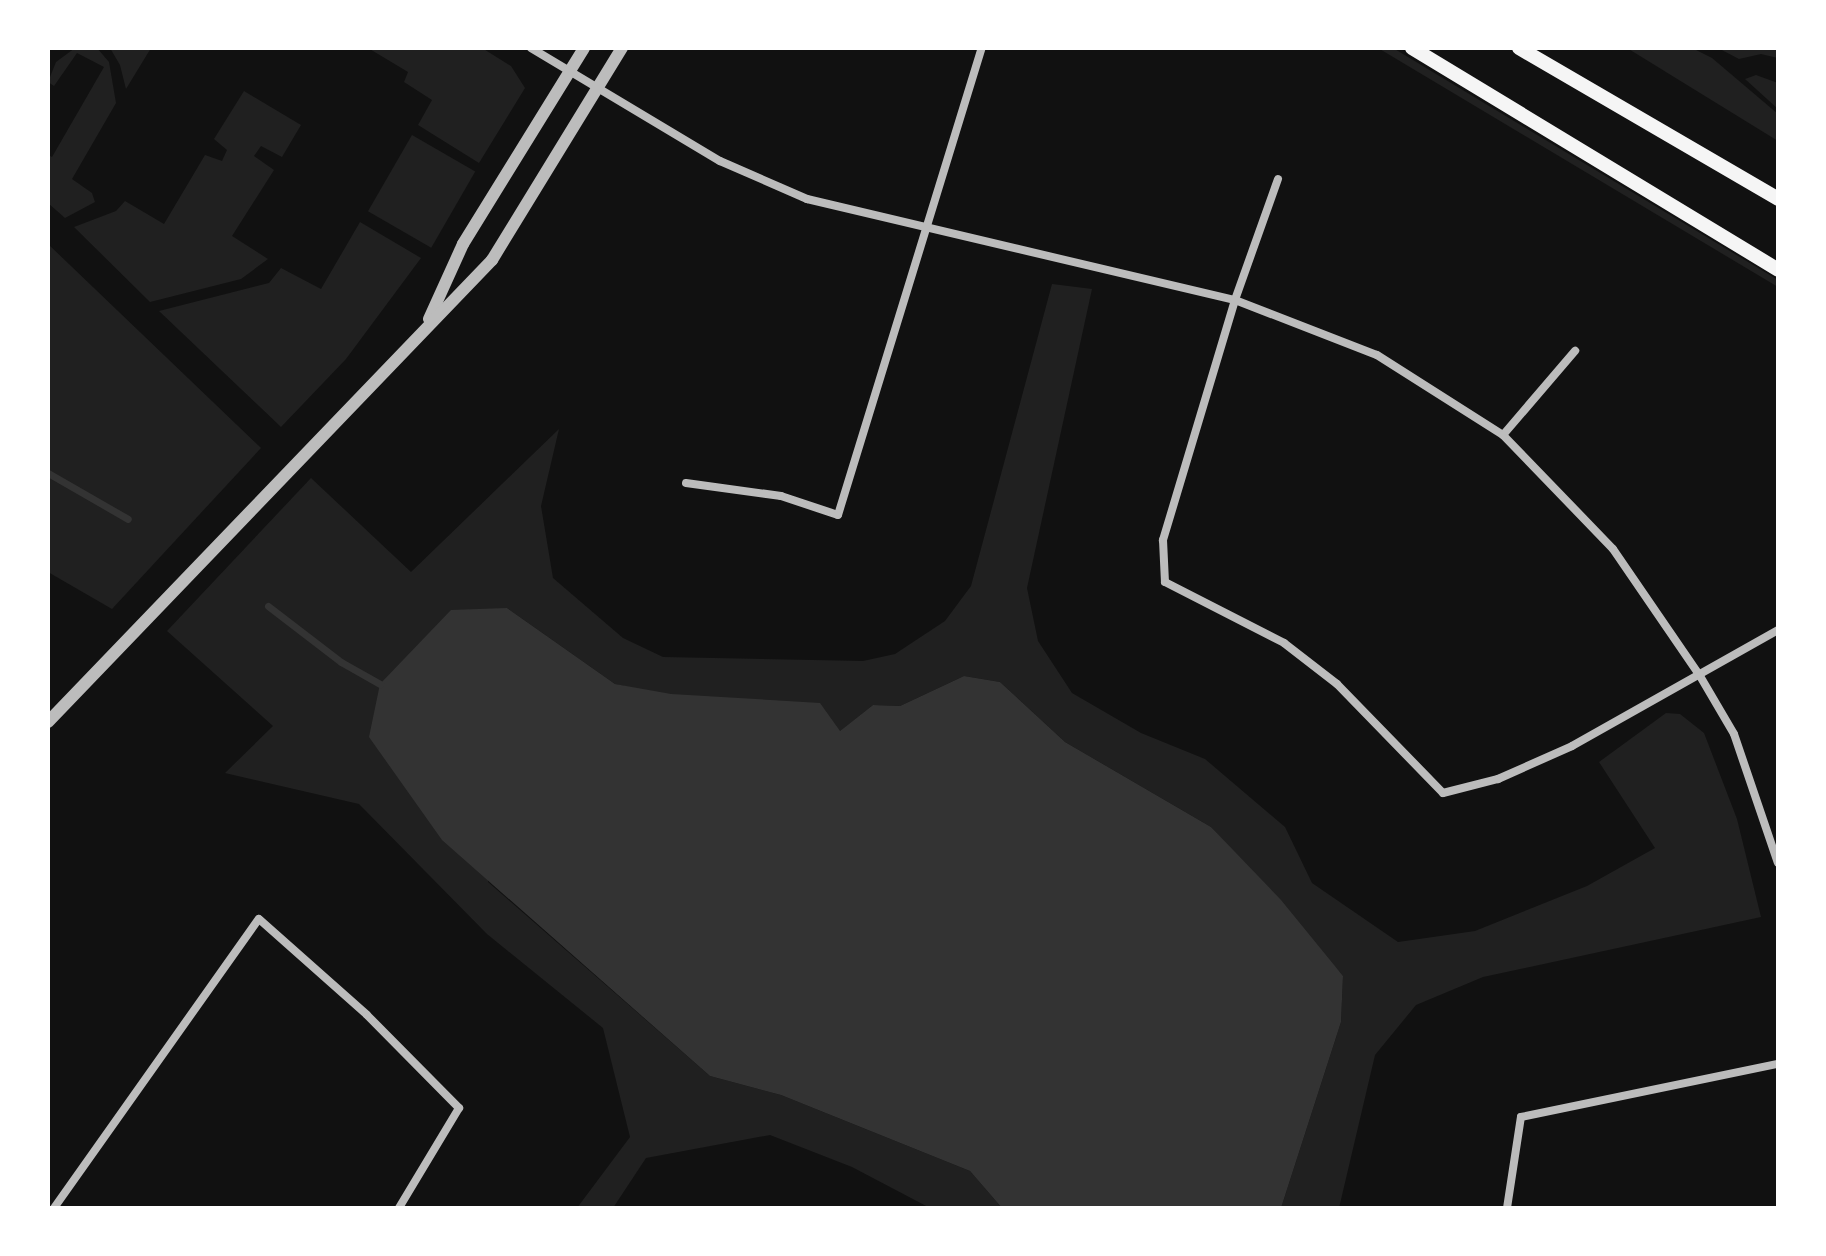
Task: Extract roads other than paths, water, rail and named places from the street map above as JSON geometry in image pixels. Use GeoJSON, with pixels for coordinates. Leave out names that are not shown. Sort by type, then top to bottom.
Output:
{"type":"FeatureCollection","features":[{"type":"Feature","properties":{"kind":"main road"},"geometry":{"type":"LineString","coordinates":[[1412,48],[1778,270]]}},
{"type":"Feature","properties":{"kind":"main road"},"geometry":{"type":"LineString","coordinates":[[1519,48],[1778,199]]}},
{"type":"Feature","properties":{"kind":"street"},"geometry":{"type":"LineString","coordinates":[[531,48],[720,161],[807,199],[1235,300],[1377,355],[1503,435],[1613,549],[1700,676],[1734,734],[1778,863]]}},
{"type":"Feature","properties":{"kind":"street"},"geometry":{"type":"LineString","coordinates":[[428,321],[463,244],[584,48]]}},
{"type":"Feature","properties":{"kind":"street"},"geometry":{"type":"LineString","coordinates":[[48,722],[428,321],[458,299],[492,260],[622,48]]}},
{"type":"Feature","properties":{"kind":"street"},"geometry":{"type":"LineString","coordinates":[[686,483],[781,496],[838,515],[982,48]]}},
{"type":"Feature","properties":{"kind":"street"},"geometry":{"type":"LineString","coordinates":[[1278,179],[1235,300],[1163,540],[1165,582],[1284,643],[1337,684],[1443,793],[1498,779],[1572,746],[1778,630]]}},
{"type":"Feature","properties":{"kind":"street"},"geometry":{"type":"LineString","coordinates":[[1503,435],[1575,351]]}},
{"type":"Feature","properties":{"kind":"street"},"geometry":{"type":"LineString","coordinates":[[54,1208],[259,919],[367,1015],[459,1108],[399,1208]]}},
{"type":"Feature","properties":{"kind":"street"},"geometry":{"type":"LineString","coordinates":[[1507,1208],[1521,1117],[1778,1064]]}},
{"type":"Feature","properties":{"kind":"waterway"},"geometry":{"type":"LineString","coordinates":[[48,473],[128,519]]}},
{"type":"Feature","properties":{"kind":"waterway"},"geometry":{"type":"LineString","coordinates":[[268,606],[341,662],[380,684]]}}]}
